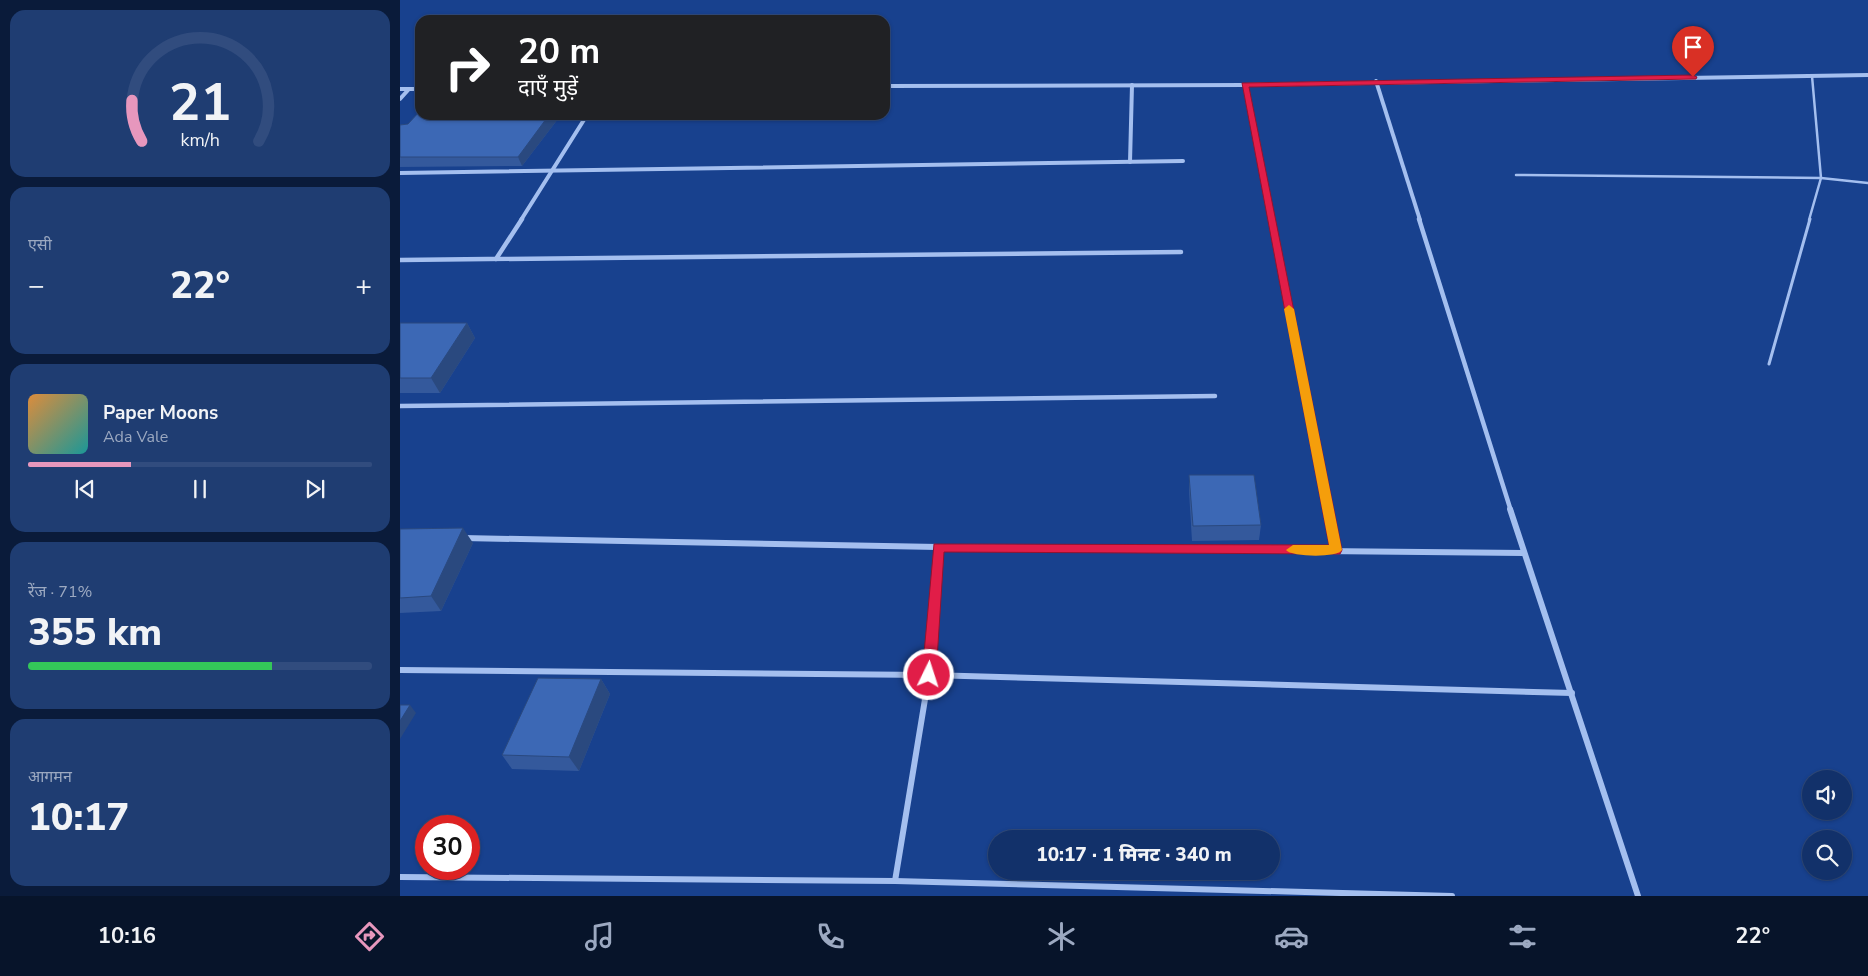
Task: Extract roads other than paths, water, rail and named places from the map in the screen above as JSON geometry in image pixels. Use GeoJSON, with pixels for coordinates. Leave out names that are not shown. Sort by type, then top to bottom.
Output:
{"type":"FeatureCollection","features":[{"type":"Feature","properties":{"kind":"street"},"geometry":{"type":"LineString","coordinates":[[890,86],[1245,85],[1376,81],[1868,75]]}},
{"type":"Feature","properties":{"kind":"street"},"geometry":{"type":"LineString","coordinates":[[1376,81],[1524,553],[1638,896]]}},
{"type":"Feature","properties":{"kind":"street"},"geometry":{"type":"LineString","coordinates":[[1130,162],[1132,85]]}},
{"type":"Feature","properties":{"kind":"street"},"geometry":{"type":"LineString","coordinates":[[1245,85],[1336,550]]}},
{"type":"Feature","properties":{"kind":"street"},"geometry":{"type":"LineString","coordinates":[[400,99],[409,89]]}},
{"type":"Feature","properties":{"kind":"street"},"geometry":{"type":"LineString","coordinates":[[400,90],[415,89]]}},
{"type":"Feature","properties":{"kind":"street"},"geometry":{"type":"LineString","coordinates":[[496,259],[584,120]]}},
{"type":"Feature","properties":{"kind":"street"},"geometry":{"type":"LineString","coordinates":[[400,173],[1183,161]]}},
{"type":"Feature","properties":{"kind":"street"},"geometry":{"type":"LineString","coordinates":[[400,260],[1181,252]]}},
{"type":"Feature","properties":{"kind":"street"},"geometry":{"type":"LineString","coordinates":[[400,406],[1215,396]]}},
{"type":"Feature","properties":{"kind":"street"},"geometry":{"type":"LineString","coordinates":[[460,538],[938,547],[1524,553]]}},
{"type":"Feature","properties":{"kind":"street"},"geometry":{"type":"LineString","coordinates":[[896,881],[929,675],[938,547]]}},
{"type":"Feature","properties":{"kind":"street"},"geometry":{"type":"LineString","coordinates":[[400,670],[929,675],[1572,693]]}},
{"type":"Feature","properties":{"kind":"street"},"geometry":{"type":"LineString","coordinates":[[400,877],[896,881],[1452,896]]}},
{"type":"Feature","properties":{"kind":"lane"},"geometry":{"type":"LineString","coordinates":[[1769,364],[1821,178],[1812,76]]}},
{"type":"Feature","properties":{"kind":"lane"},"geometry":{"type":"LineString","coordinates":[[1516,175],[1821,178],[1868,183]]}}]}
